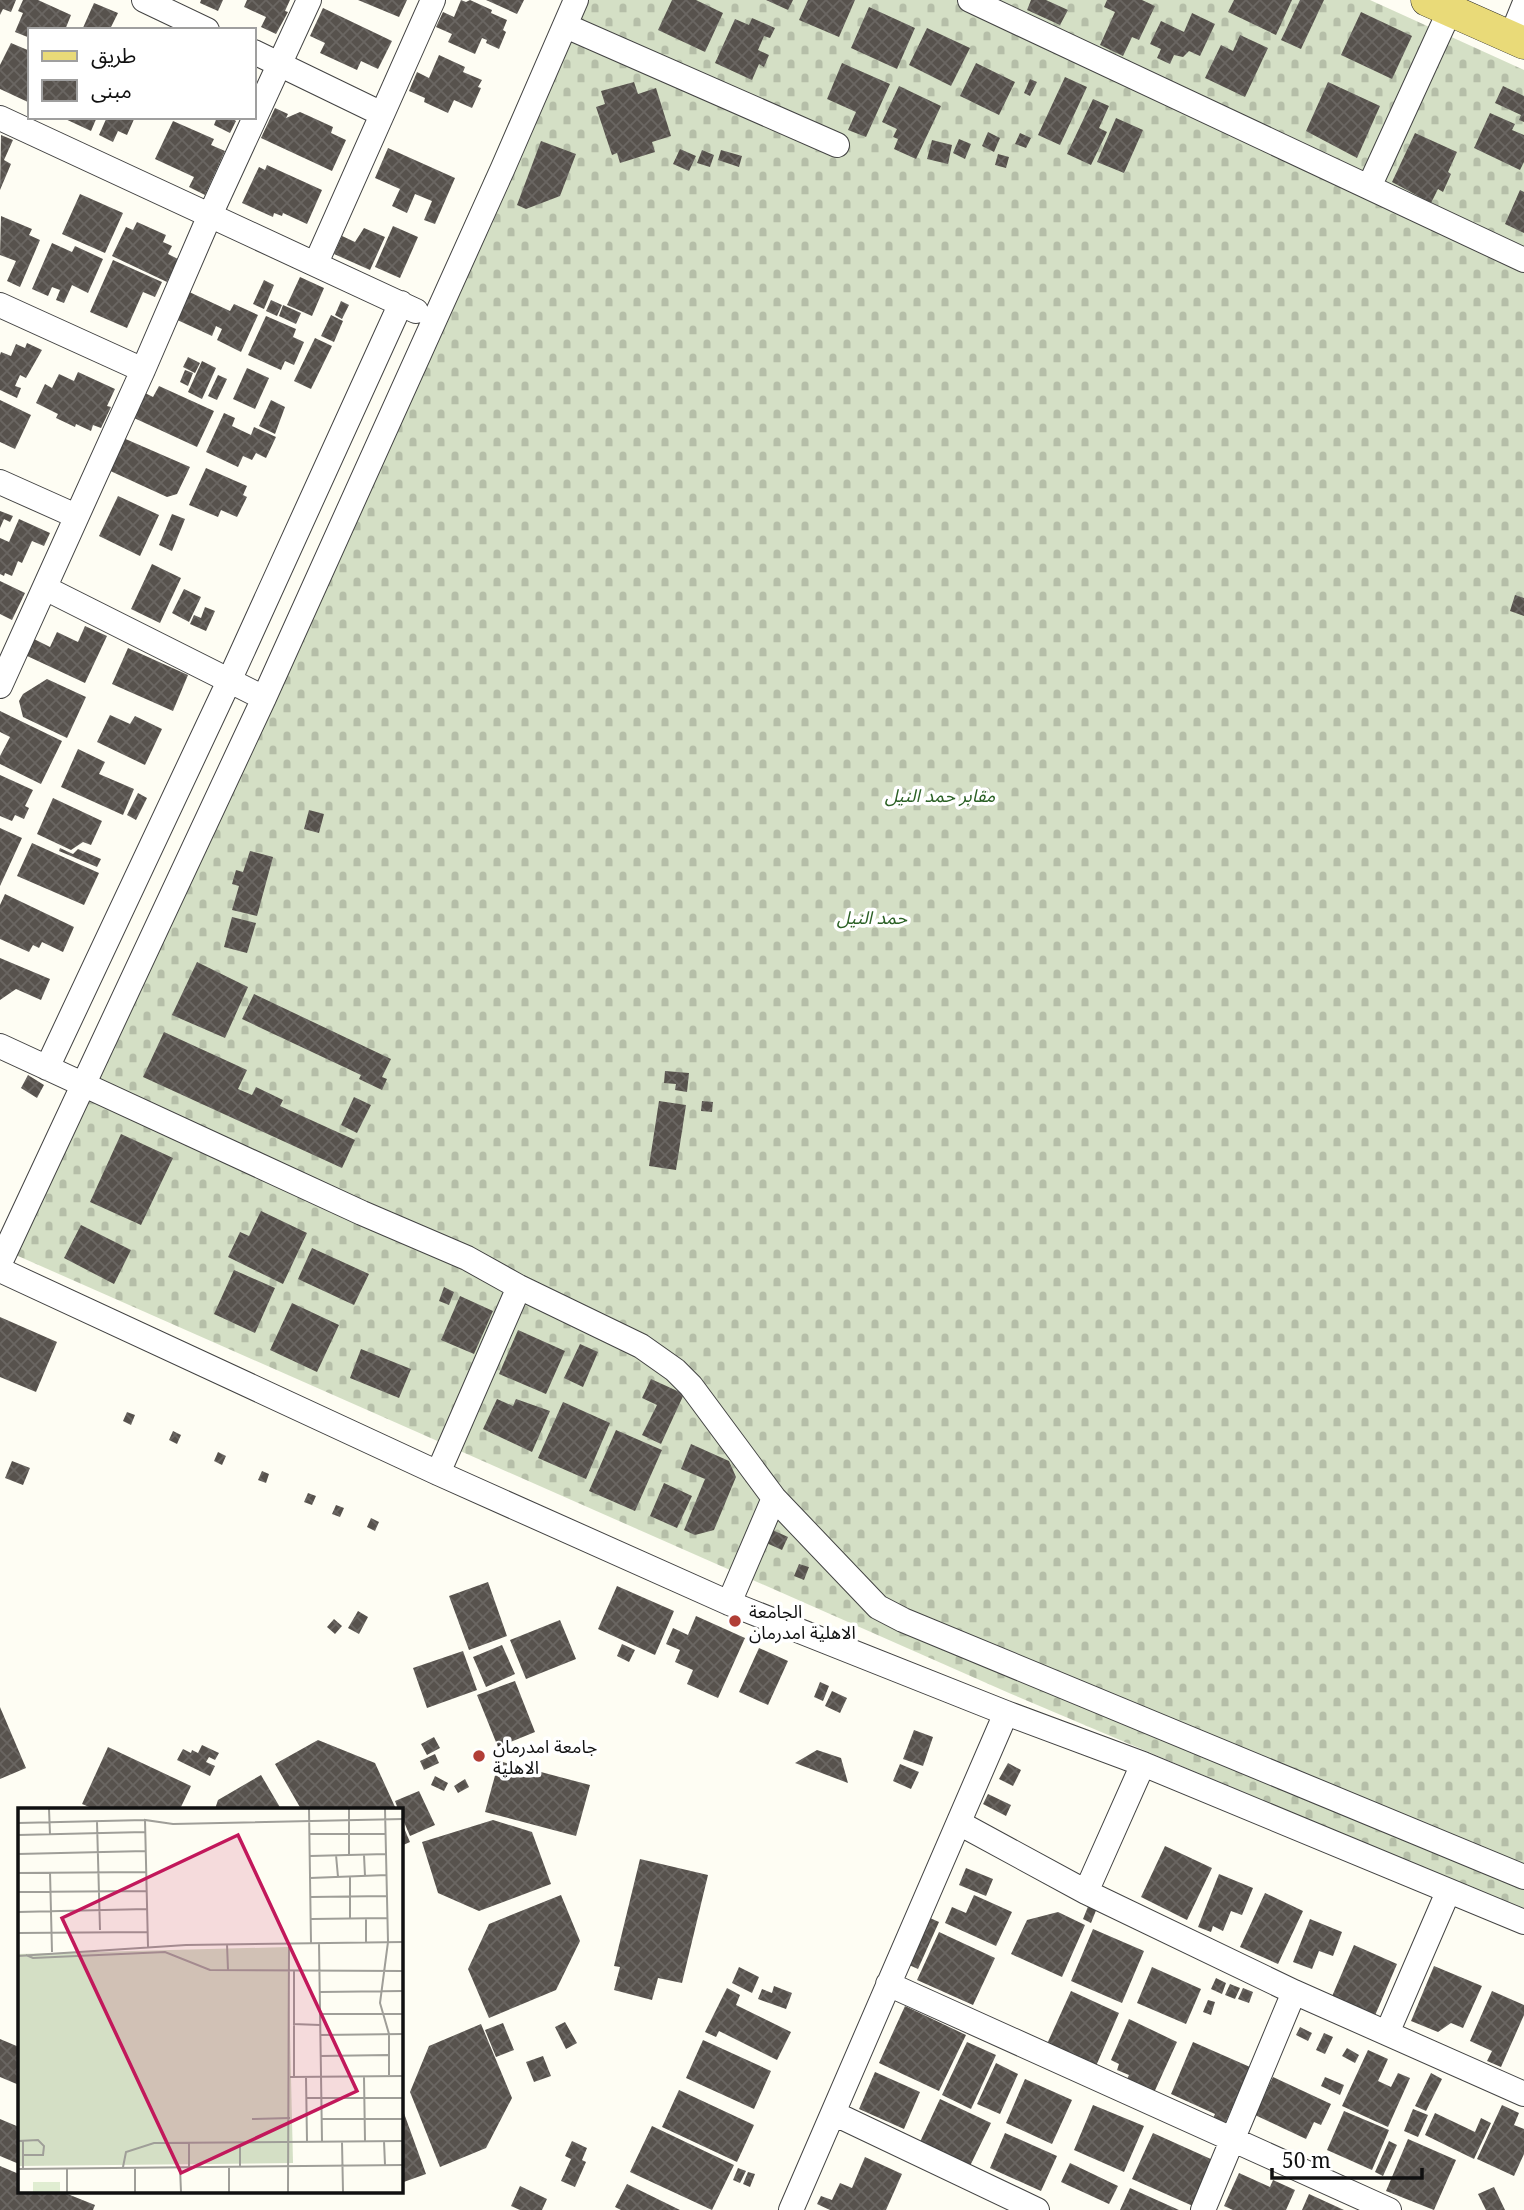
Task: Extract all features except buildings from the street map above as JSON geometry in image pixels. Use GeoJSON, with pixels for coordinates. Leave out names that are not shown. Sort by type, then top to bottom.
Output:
{"type":"FeatureCollection","features":[{"type":"Feature","properties":{"kind":"main road"},"geometry":{"type":"LineString","coordinates":[[1439,5],[1518,40]]}},
{"type":"Feature","properties":{"kind":"street"},"geometry":{"type":"LineString","coordinates":[[144,0],[203,28]]}},
{"type":"Feature","properties":{"kind":"street"},"geometry":{"type":"LineString","coordinates":[[256,116],[309,0]]}},
{"type":"Feature","properties":{"kind":"street"},"geometry":{"type":"LineString","coordinates":[[316,263],[433,0]]}},
{"type":"Feature","properties":{"kind":"street"},"geometry":{"type":"LineString","coordinates":[[0,1262],[264,698],[576,0]]}},
{"type":"Feature","properties":{"kind":"street"},"geometry":{"type":"LineString","coordinates":[[970,0],[1012,8],[1369,187],[1524,260]]}},
{"type":"Feature","properties":{"kind":"street"},"geometry":{"type":"LineString","coordinates":[[1369,187],[1439,5]]}},
{"type":"Feature","properties":{"kind":"street"},"geometry":{"type":"LineString","coordinates":[[1518,40],[1524,5]]}},
{"type":"Feature","properties":{"kind":"street"},"geometry":{"type":"LineString","coordinates":[[566,26],[838,145]]}},
{"type":"Feature","properties":{"kind":"street"},"geometry":{"type":"LineString","coordinates":[[256,53],[382,114]]}},
{"type":"Feature","properties":{"kind":"street"},"geometry":{"type":"LineString","coordinates":[[0,118],[316,263],[433,320]]}},
{"type":"Feature","properties":{"kind":"street"},"geometry":{"type":"LineString","coordinates":[[3,672],[45,588],[255,119]]}},
{"type":"Feature","properties":{"kind":"street"},"geometry":{"type":"LineString","coordinates":[[47,1068],[229,681],[401,303]]}},
{"type":"Feature","properties":{"kind":"street"},"geometry":{"type":"LineString","coordinates":[[0,305],[143,370]]}},
{"type":"Feature","properties":{"kind":"street"},"geometry":{"type":"LineString","coordinates":[[0,482],[76,516]]}},
{"type":"Feature","properties":{"kind":"street"},"geometry":{"type":"LineString","coordinates":[[45,588],[264,698]]}},
{"type":"Feature","properties":{"kind":"street"},"geometry":{"type":"LineString","coordinates":[[0,1045],[362,1213],[467,1258],[519,1287],[641,1346],[675,1370],[706,1404],[774,1498],[878,1606],[903,1620],[1524,1877]]}},
{"type":"Feature","properties":{"kind":"street"},"geometry":{"type":"LineString","coordinates":[[0,1270],[438,1473],[729,1603],[1006,1713],[1143,1764],[1524,1922]]}},
{"type":"Feature","properties":{"kind":"street"},"geometry":{"type":"LineString","coordinates":[[438,1473],[519,1287]]}},
{"type":"Feature","properties":{"kind":"street"},"geometry":{"type":"LineString","coordinates":[[729,1603],[774,1498]]}},
{"type":"Feature","properties":{"kind":"street"},"geometry":{"type":"LineString","coordinates":[[791,2210],[1006,1713]]}},
{"type":"Feature","properties":{"kind":"street"},"geometry":{"type":"LineString","coordinates":[[1086,1892],[1143,1764]]}},
{"type":"Feature","properties":{"kind":"street"},"geometry":{"type":"LineString","coordinates":[[959,1823],[1086,1892],[1294,1992],[1524,2094]]}},
{"type":"Feature","properties":{"kind":"street"},"geometry":{"type":"LineString","coordinates":[[1387,2033],[1447,1892]]}},
{"type":"Feature","properties":{"kind":"street"},"geometry":{"type":"LineString","coordinates":[[888,1984],[1389,2210]]}},
{"type":"Feature","properties":{"kind":"street"},"geometry":{"type":"LineString","coordinates":[[1203,2210],[1294,1992]]}},
{"type":"Feature","properties":{"kind":"street"},"geometry":{"type":"LineString","coordinates":[[833,2113],[1037,2210]]}},
{"type":"Feature","properties":{"kind":"green space","name":"مقابر حمد النيل"},"geometry":{"type":"Polygon","coordinates":[[[563,0],[1370,0],[1524,70],[1524,1911],[1009,1693],[9,1252],[563,0]]]}},
{"type":"Feature","properties":{"kind":"place","name":"الجامعة الاهلية امدرمان"},"geometry":{"type":"Point","coordinates":[735,1621]}},
{"type":"Feature","properties":{"kind":"place","name":"جامعة امدرمان الاهلية"},"geometry":{"type":"Point","coordinates":[479,1756]}},
{"type":"Feature","properties":{"kind":"park label","name":"حمد النيل"},"geometry":{"type":"Point","coordinates":[872,917]}}]}
